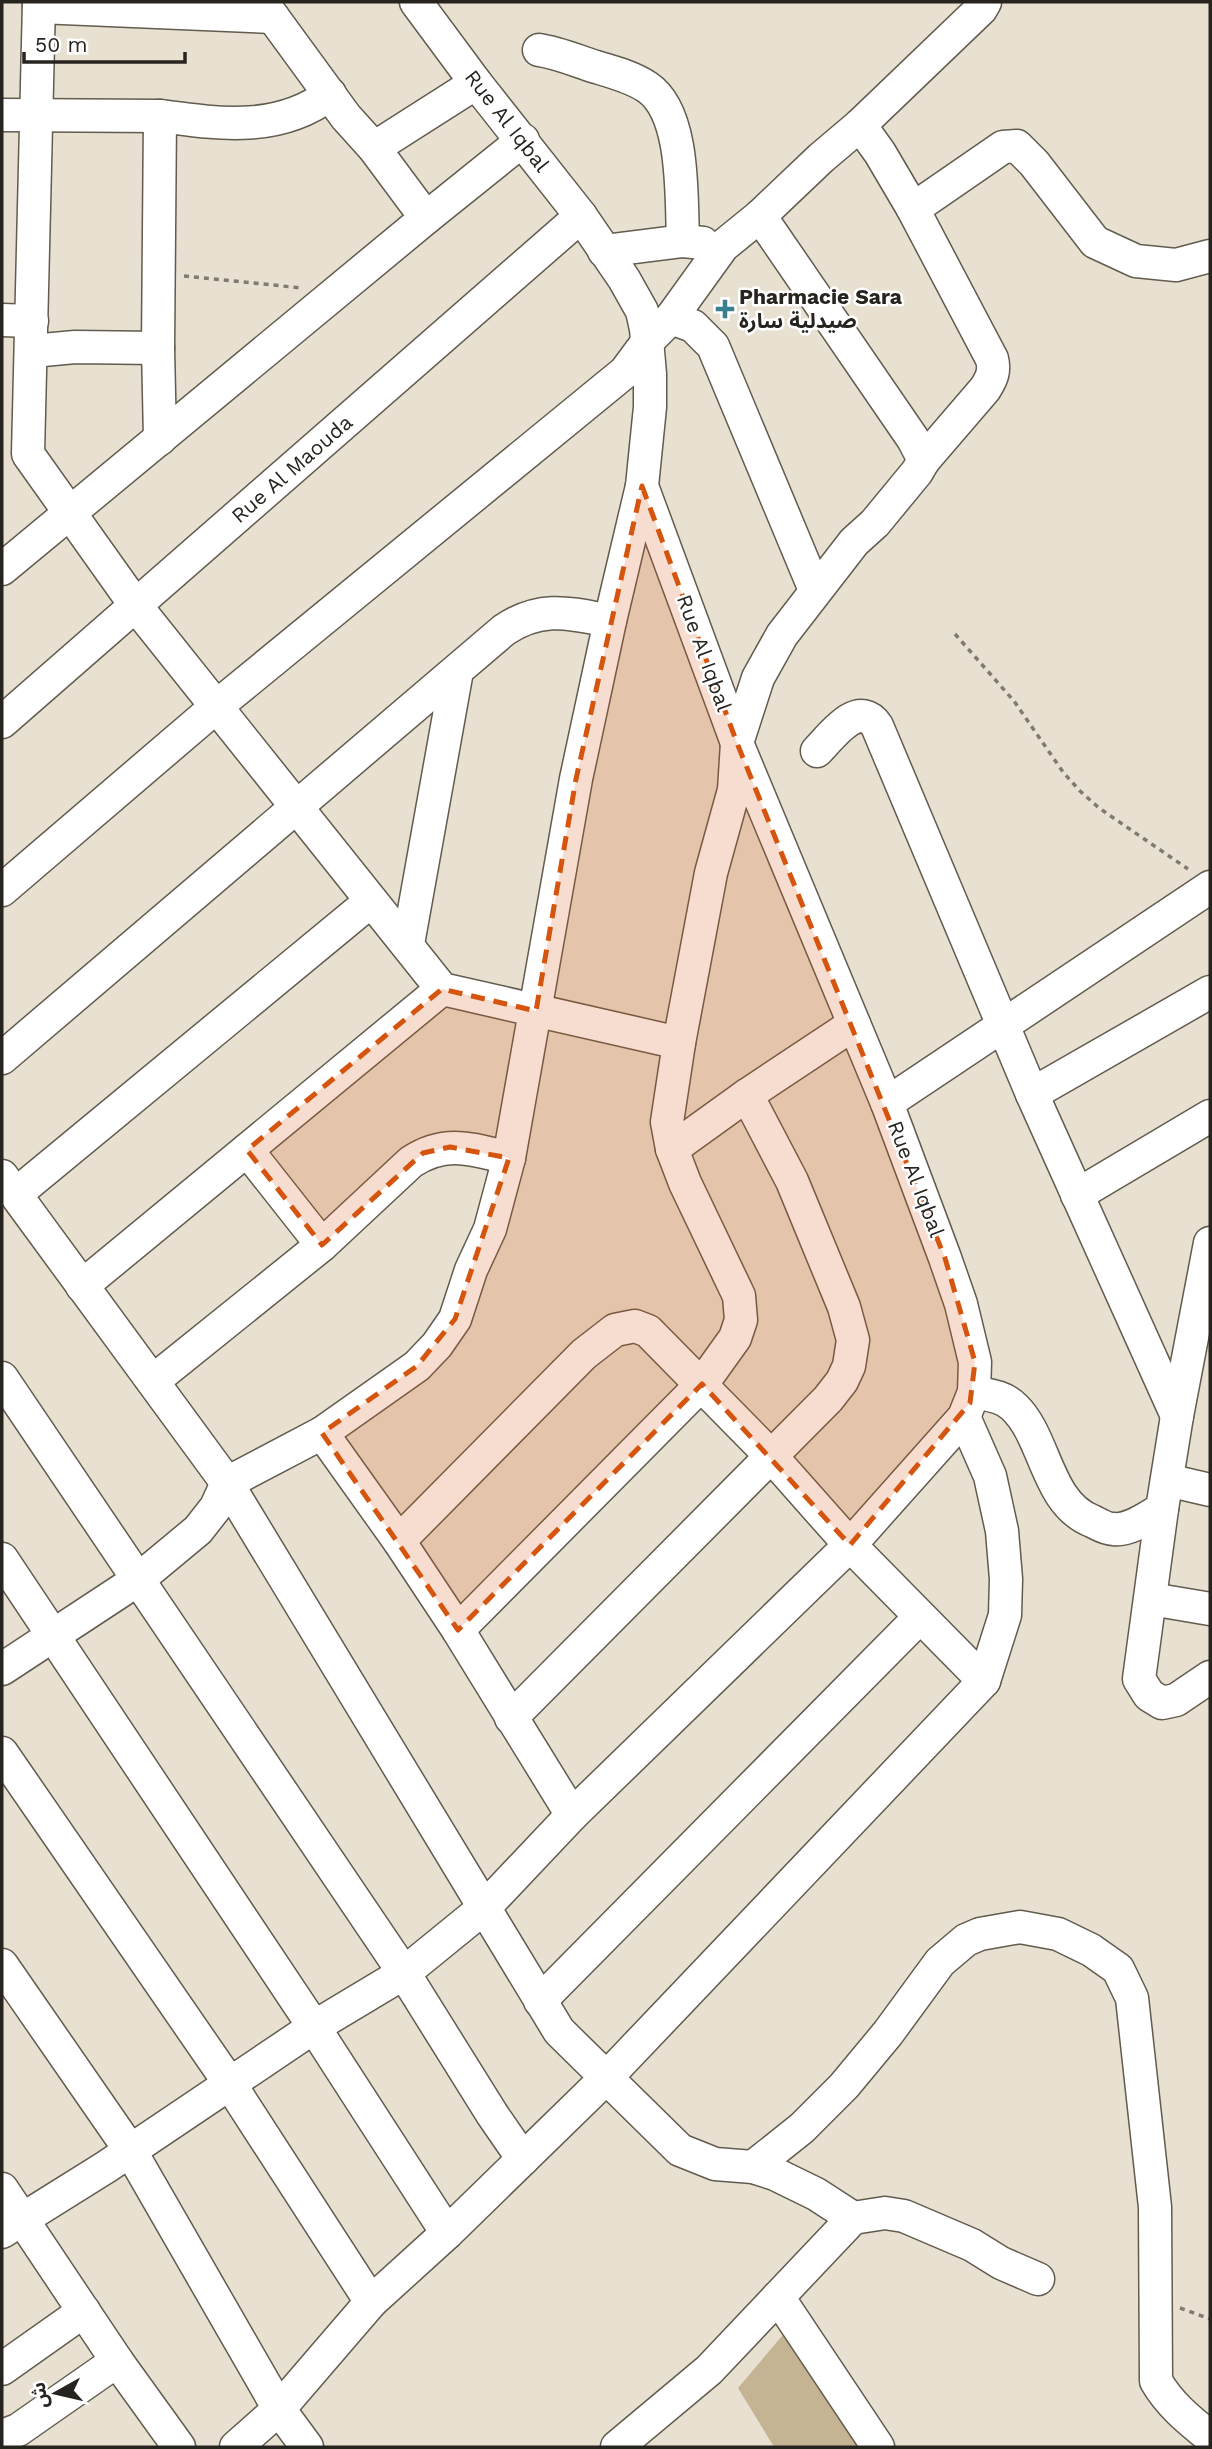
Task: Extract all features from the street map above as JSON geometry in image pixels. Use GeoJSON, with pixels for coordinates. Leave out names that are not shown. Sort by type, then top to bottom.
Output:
{"type":"FeatureCollection","features":[{"type":"Feature","properties":{"kind":"street","name":"Rue Al Iqbal"},"geometry":{"type":"LineString","coordinates":[[416,2],[475,83],[581,216],[642,311],[648,341],[650,407],[642,486],[737,743],[887,1103],[945,1258],[971,1341],[976,1370],[969,1405]]}},
{"type":"Feature","properties":{"kind":"street"},"geometry":{"type":"LineString","coordinates":[[2,890],[217,706],[625,372],[648,341],[671,318],[723,246],[860,125],[985,2]]}},
{"type":"Feature","properties":{"kind":"street"},"geometry":{"type":"LineString","coordinates":[[426,218],[268,9],[39,5],[15,454],[69,513],[136,606],[442,989],[679,1043]]}},
{"type":"Feature","properties":{"kind":"street"},"geometry":{"type":"LineString","coordinates":[[539,50],[556,53],[628,78],[649,88],[664,107],[675,131],[678,150],[682,241]]}},
{"type":"Feature","properties":{"kind":"street"},"geometry":{"type":"LineString","coordinates":[[374,148],[475,83]]}},
{"type":"Feature","properties":{"kind":"street"},"geometry":{"type":"LineString","coordinates":[[2,115],[160,116],[211,121],[271,122],[311,108],[330,94]]}},
{"type":"Feature","properties":{"kind":"street"},"geometry":{"type":"LineString","coordinates":[[160,116],[160,439]]}},
{"type":"Feature","properties":{"kind":"street"},"geometry":{"type":"LineString","coordinates":[[458,1630],[702,1384],[735,1338],[741,1320],[740,1296],[685,1183],[672,1149],[667,1122],[711,873],[734,790],[737,743],[758,678],[782,635],[854,542],[875,523],[985,389],[992,378],[994,368],[992,359],[913,209],[860,125]]}},
{"type":"Feature","properties":{"kind":"street"},"geometry":{"type":"LineString","coordinates":[[2,569],[523,141]]}},
{"type":"Feature","properties":{"kind":"street"},"geometry":{"type":"LineString","coordinates":[[913,209],[1003,147],[1017,146],[1034,163],[1095,242],[1136,261],[1176,265],[1210,256]]}},
{"type":"Feature","properties":{"kind":"street","name":"Rue Al Maouda"},"geometry":{"type":"LineString","coordinates":[[2,722],[581,216]]}},
{"type":"Feature","properties":{"kind":"street"},"geometry":{"type":"LineString","coordinates":[[760,216],[913,439],[924,460]]}},
{"type":"Feature","properties":{"kind":"street"},"geometry":{"type":"LineString","coordinates":[[604,251],[682,241],[723,246]]}},
{"type":"Feature","properties":{"kind":"street"},"geometry":{"type":"LineString","coordinates":[[671,318],[693,326],[713,346],[815,590]]}},
{"type":"Feature","properties":{"kind":"street"},"geometry":{"type":"LineString","coordinates":[[22,331],[75,347],[158,348]]}},
{"type":"Feature","properties":{"kind":"street"},"geometry":{"type":"LineString","coordinates":[[2,1669],[139,1578],[198,1530],[216,1507],[227,1483],[322,1433],[416,1366],[437,1345],[455,1319],[471,1270],[490,1229],[509,1158],[553,899],[610,621],[642,486]]}},
{"type":"Feature","properties":{"kind":"street"},"geometry":{"type":"LineString","coordinates":[[2,1058],[504,630],[527,618],[554,612],[610,621]]}},
{"type":"Feature","properties":{"kind":"street"},"geometry":{"type":"LineString","coordinates":[[408,944],[457,671]]}},
{"type":"Feature","properties":{"kind":"street"},"geometry":{"type":"LineString","coordinates":[[817,751],[853,717],[864,715],[874,721],[1032,1094],[1177,1416]]}},
{"type":"Feature","properties":{"kind":"street"},"geometry":{"type":"LineString","coordinates":[[887,1103],[1003,1027],[1200,879]]}},
{"type":"Feature","properties":{"kind":"street"},"geometry":{"type":"LineString","coordinates":[[371,901],[9,1185],[227,1483],[559,2031],[680,2150],[715,2164],[752,2167],[775,2174],[816,2194],[853,2218]]}},
{"type":"Feature","properties":{"kind":"street"},"geometry":{"type":"LineString","coordinates":[[82,1286],[442,989]]}},
{"type":"Feature","properties":{"kind":"street"},"geometry":{"type":"LineString","coordinates":[[1032,1094],[1210,992]]}},
{"type":"Feature","properties":{"kind":"street"},"geometry":{"type":"LineString","coordinates":[[672,1149],[854,1024]]}},
{"type":"Feature","properties":{"kind":"street"},"geometry":{"type":"LineString","coordinates":[[512,1718],[772,1457],[842,1381],[849,1366],[853,1340],[844,1307],[801,1202],[747,1095]]}},
{"type":"Feature","properties":{"kind":"street"},"geometry":{"type":"LineString","coordinates":[[1077,1195],[1210,1116]]}},
{"type":"Feature","properties":{"kind":"street"},"geometry":{"type":"LineString","coordinates":[[153,1381],[321,1245],[423,1153],[450,1147],[509,1158]]}},
{"type":"Feature","properties":{"kind":"street"},"geometry":{"type":"LineString","coordinates":[[247,1150],[321,1245]]}},
{"type":"Feature","properties":{"kind":"street"},"geometry":{"type":"LineString","coordinates":[[1210,1243],[1199,1368],[1177,1416],[1139,1679],[1149,1695],[1162,1703],[1176,1700],[1210,1677]]}},
{"type":"Feature","properties":{"kind":"street"},"geometry":{"type":"LineString","coordinates":[[399,1541],[584,1354],[615,1329],[635,1326],[648,1331],[702,1384],[772,1457],[850,1545],[984,1681]]}},
{"type":"Feature","properties":{"kind":"street"},"geometry":{"type":"LineString","coordinates":[[2,1378],[404,1973],[523,2159]]}},
{"type":"Feature","properties":{"kind":"street"},"geometry":{"type":"LineString","coordinates":[[12,2225],[314,2027],[404,1973],[485,1907],[572,1815],[850,1545],[969,1405],[1001,1397],[1015,1407],[1025,1421],[1063,1499],[1084,1518],[1113,1529],[1131,1527],[1164,1494],[1210,1490]]}},
{"type":"Feature","properties":{"kind":"street"},"geometry":{"type":"LineString","coordinates":[[236,2447],[279,2409],[371,2302],[447,2233],[607,2077],[984,1681],[1004,1615],[1006,1579],[1002,1531],[990,1476],[969,1405]]}},
{"type":"Feature","properties":{"kind":"street"},"geometry":{"type":"LineString","coordinates":[[322,1433],[458,1630],[572,1815]]}},
{"type":"Feature","properties":{"kind":"street"},"geometry":{"type":"LineString","coordinates":[[2,1559],[314,2027],[447,2233]]}},
{"type":"Feature","properties":{"kind":"street"},"geometry":{"type":"LineString","coordinates":[[1151,1598],[1210,1609]]}},
{"type":"Feature","properties":{"kind":"street"},"geometry":{"type":"LineString","coordinates":[[540,2001],[920,1617]]}},
{"type":"Feature","properties":{"kind":"street"},"geometry":{"type":"LineString","coordinates":[[2,1753],[230,2084],[371,2302]]}},
{"type":"Feature","properties":{"kind":"street"},"geometry":{"type":"LineString","coordinates":[[752,2167],[802,2128],[844,2086],[888,2033],[940,1962],[966,1940],[980,1934],[1020,1927],[1058,1934],[1091,1950],[1118,1969],[1132,1998],[1155,2207],[1156,2381],[1178,2411],[1210,2437]]}},
{"type":"Feature","properties":{"kind":"street"},"geometry":{"type":"LineString","coordinates":[[2,1965],[130,2150],[279,2409],[307,2447]]}},
{"type":"Feature","properties":{"kind":"street"},"geometry":{"type":"LineString","coordinates":[[2,2189],[12,2225],[85,2311],[117,2361],[179,2447]]}},
{"type":"Feature","properties":{"kind":"street"},"geometry":{"type":"LineString","coordinates":[[617,2447],[709,2370],[853,2218],[885,2213],[904,2217],[972,2245],[1001,2263],[1038,2279]]}},
{"type":"Feature","properties":{"kind":"street"},"geometry":{"type":"LineString","coordinates":[[778,2297],[878,2447]]}},
{"type":"Feature","properties":{"kind":"street"},"geometry":{"type":"LineString","coordinates":[[2,2369],[85,2311]]}},
{"type":"Feature","properties":{"kind":"street"},"geometry":{"type":"LineString","coordinates":[[2,2436],[18,2430],[117,2361]]}},
{"type":"Feature","properties":{"kind":"path"},"geometry":{"type":"LineString","coordinates":[[158,274],[338,291]]}},
{"type":"Feature","properties":{"kind":"path"},"geometry":{"type":"LineString","coordinates":[[955,634],[1014,701],[1063,772],[1080,791],[1099,808],[1200,879]]}},
{"type":"Feature","properties":{"kind":"highlighted area"},"geometry":{"type":"Polygon","coordinates":[[[642,486],[737,743],[945,1258],[975,1362],[970,1403],[850,1545],[702,1384],[458,1630],[322,1433],[417,1366],[455,1319],[509,1158],[450,1147],[423,1153],[322,1245],[247,1150],[442,989],[536,1011],[576,779],[642,486]]]}},
{"type":"Feature","properties":{"kind":"shaded area"},"geometry":{"type":"Polygon","coordinates":[[[787,2330],[879,2447],[774,2447],[738,2388],[787,2330]]]}},
{"type":"Feature","properties":{"kind":"place","name":"Pharmacie Sara صيدلية سارة"},"geometry":{"type":"Point","coordinates":[725,309]}}]}
